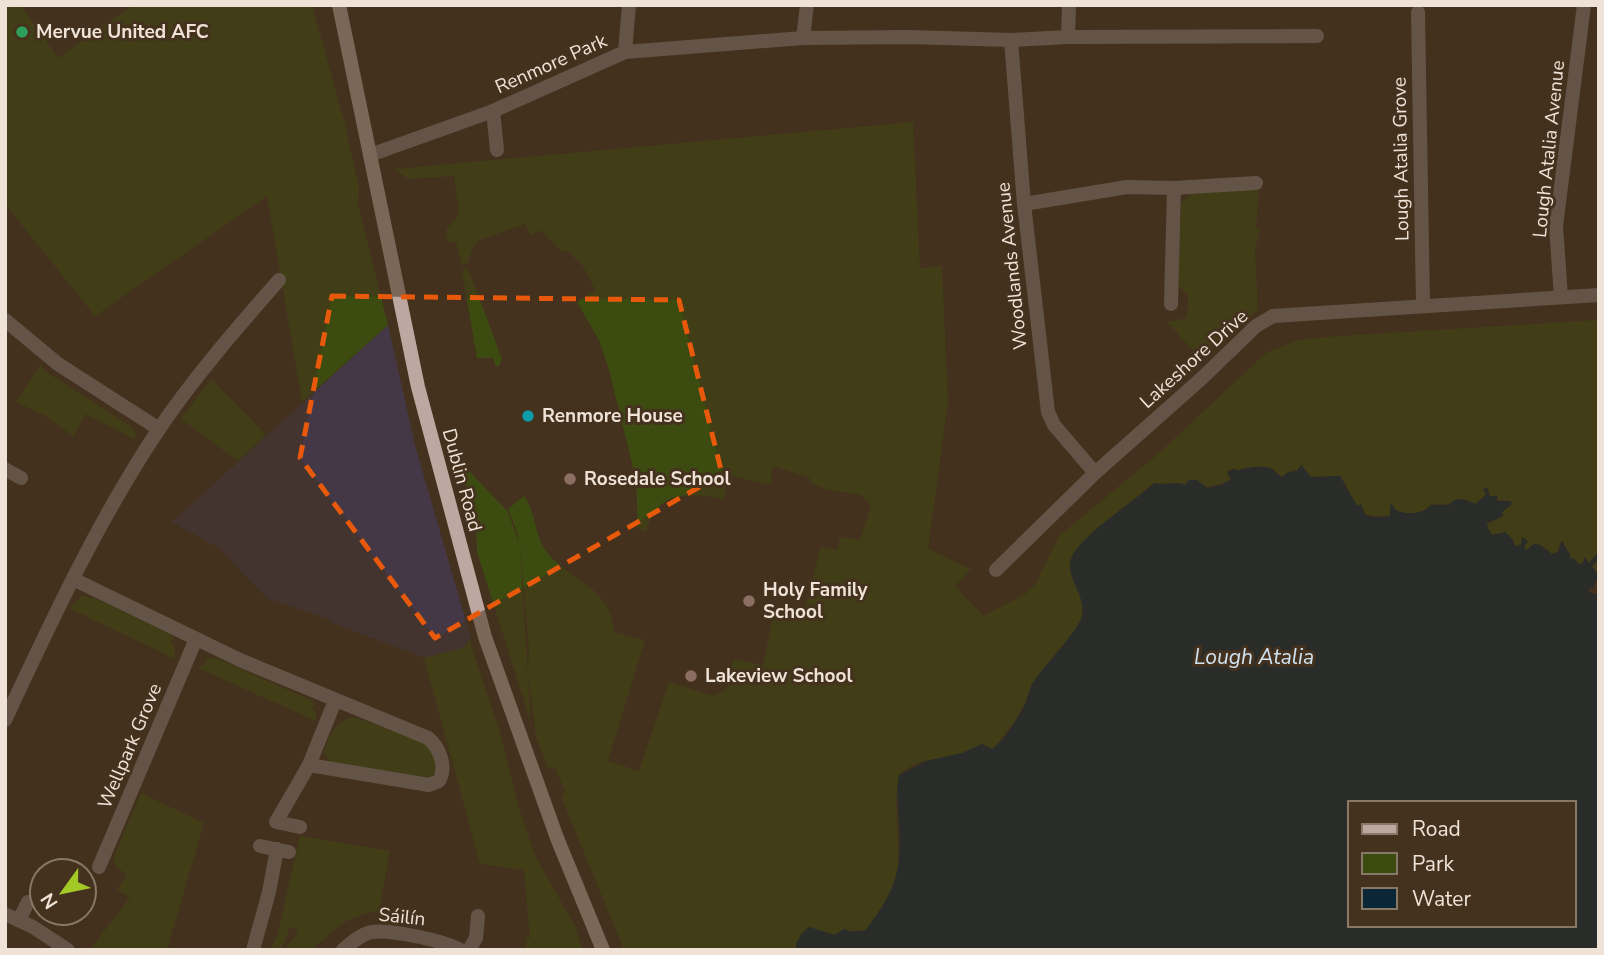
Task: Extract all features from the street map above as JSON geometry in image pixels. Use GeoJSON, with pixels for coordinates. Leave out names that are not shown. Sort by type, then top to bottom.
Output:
{"type":"FeatureCollection","features":[{"type":"Feature","properties":{"kind":"main road","name":"Dublin Road"},"geometry":{"type":"LineString","coordinates":[[338,5],[426,419],[485,637],[557,838],[603,950]]}},
{"type":"Feature","properties":{"kind":"street","name":"Renmore Park"},"geometry":{"type":"LineString","coordinates":[[625,52],[629,5]]}},
{"type":"Feature","properties":{"kind":"street"},"geometry":{"type":"LineString","coordinates":[[803,38],[807,5]]}},
{"type":"Feature","properties":{"kind":"street"},"geometry":{"type":"LineString","coordinates":[[1068,37],[1069,5]]}},
{"type":"Feature","properties":{"kind":"street","name":"Lough Atalia Avenue"},"geometry":{"type":"LineString","coordinates":[[1561,297],[1556,226],[1584,5]]}},
{"type":"Feature","properties":{"kind":"street","name":"Lough Atalia Grove"},"geometry":{"type":"LineString","coordinates":[[1418,12],[1423,306]]}},
{"type":"Feature","properties":{"kind":"street","name":"Renmore Park"},"geometry":{"type":"LineString","coordinates":[[370,155],[493,111],[625,52],[803,38],[1011,40],[1068,37],[1317,36]]}},
{"type":"Feature","properties":{"kind":"street","name":"Woodlands Avenue"},"geometry":{"type":"LineString","coordinates":[[1011,40],[1024,204],[1048,412],[1054,425],[1095,472]]}},
{"type":"Feature","properties":{"kind":"street","name":"Renmore Park"},"geometry":{"type":"LineString","coordinates":[[493,111],[497,150]]}},
{"type":"Feature","properties":{"kind":"street"},"geometry":{"type":"LineString","coordinates":[[1024,204],[1127,187],[1174,188],[1256,183]]}},
{"type":"Feature","properties":{"kind":"street"},"geometry":{"type":"LineString","coordinates":[[1171,304],[1174,188]]}},
{"type":"Feature","properties":{"kind":"street"},"geometry":{"type":"LineString","coordinates":[[5,720],[73,579],[159,429],[190,387],[279,280]]}},
{"type":"Feature","properties":{"kind":"street","name":"Lakeshore Drive"},"geometry":{"type":"LineString","coordinates":[[996,570],[1095,472],[1201,379],[1256,326],[1273,316],[1599,295]]}},
{"type":"Feature","properties":{"kind":"street"},"geometry":{"type":"LineString","coordinates":[[5,320],[58,364],[159,429]]}},
{"type":"Feature","properties":{"kind":"street"},"geometry":{"type":"LineString","coordinates":[[5,469],[21,478]]}},
{"type":"Feature","properties":{"kind":"street"},"geometry":{"type":"LineString","coordinates":[[73,579],[196,639],[335,701],[428,738],[440,754],[443,771],[442,778],[435,785],[429,785],[309,765]]}},
{"type":"Feature","properties":{"kind":"street","name":"Wellpark Grove"},"geometry":{"type":"LineString","coordinates":[[99,867],[196,639]]}},
{"type":"Feature","properties":{"kind":"street"},"geometry":{"type":"LineString","coordinates":[[300,827],[276,822],[309,765],[335,701]]}},
{"type":"Feature","properties":{"kind":"street"},"geometry":{"type":"LineString","coordinates":[[253,950],[283,851],[260,846]]}},
{"type":"Feature","properties":{"kind":"street"},"geometry":{"type":"LineString","coordinates":[[28,902],[12,917],[68,950]]}},
{"type":"Feature","properties":{"kind":"street"},"geometry":{"type":"LineString","coordinates":[[469,950],[476,938],[478,916]]}},
{"type":"Feature","properties":{"kind":"street","name":"Sáilín"},"geometry":{"type":"LineString","coordinates":[[343,950],[355,940],[373,932],[441,941],[460,950]]}},
{"type":"Feature","properties":{"kind":"highlighted area"},"geometry":{"type":"Polygon","coordinates":[[[332,296],[679,300],[722,474],[435,638],[300,458],[332,296]]]}},
{"type":"Feature","properties":{"kind":"shaded area"},"geometry":{"type":"Polygon","coordinates":[[[388,325],[415,445],[471,639],[463,648],[427,659],[329,619],[267,598],[219,548],[172,522],[388,325]]]}},
{"type":"Feature","properties":{"kind":"green space"},"geometry":{"type":"Polygon","coordinates":[[[5,5],[21,5],[58,58],[133,5],[312,5],[345,124],[359,188],[358,204],[388,325],[302,402],[267,196],[95,316],[5,204],[5,5]]]}},
{"type":"Feature","properties":{"kind":"green space"},"geometry":{"type":"Polygon","coordinates":[[[913,122],[920,268],[942,266],[948,402],[928,549],[971,569],[955,586],[983,616],[1024,595],[1035,585],[1059,536],[1159,453],[1266,353],[1298,340],[1339,336],[1599,320],[1599,575],[1585,557],[1583,563],[1579,564],[1573,558],[1571,560],[1562,541],[1558,551],[1552,554],[1541,545],[1534,544],[1526,550],[1524,547],[1528,541],[1523,537],[1521,544],[1515,546],[1505,532],[1492,535],[1486,525],[1503,516],[1502,512],[1512,504],[1511,501],[1498,500],[1497,495],[1490,496],[1487,488],[1483,489],[1486,495],[1475,504],[1458,499],[1449,504],[1431,504],[1422,511],[1411,514],[1400,512],[1392,504],[1390,517],[1366,515],[1361,504],[1357,506],[1341,476],[1310,477],[1301,465],[1297,471],[1292,470],[1282,477],[1264,466],[1237,470],[1234,468],[1227,472],[1230,479],[1228,482],[1207,487],[1197,480],[1189,480],[1185,485],[1154,483],[1090,535],[1071,558],[1070,570],[1082,600],[1082,617],[1032,684],[1015,721],[993,749],[982,744],[963,753],[923,761],[902,773],[896,804],[897,874],[888,896],[866,930],[844,929],[835,935],[809,928],[802,933],[796,944],[797,950],[624,950],[562,799],[565,791],[555,768],[548,768],[536,737],[528,672],[529,649],[520,544],[531,723],[477,552],[475,505],[444,437],[469,471],[508,512],[519,543],[508,509],[524,496],[542,545],[566,571],[597,594],[611,616],[614,632],[645,640],[608,761],[639,771],[669,682],[714,696],[726,690],[734,659],[763,665],[774,612],[803,617],[821,546],[837,550],[840,537],[860,540],[871,505],[861,495],[828,490],[811,483],[809,477],[772,466],[771,485],[730,476],[723,499],[686,495],[675,497],[658,508],[646,532],[638,529],[636,480],[609,370],[600,342],[577,302],[595,290],[583,266],[567,250],[562,252],[541,230],[531,235],[525,224],[477,241],[468,263],[462,265],[456,242],[448,242],[446,230],[459,214],[454,176],[408,179],[395,169],[913,122]]]}},
{"type":"Feature","properties":{"kind":"green space"},"geometry":{"type":"Polygon","coordinates":[[[1259,190],[1256,228],[1260,230],[1255,250],[1258,309],[1201,359],[1167,322],[1187,318],[1188,295],[1178,286],[1181,204],[1190,194],[1199,191],[1259,190]]]}},
{"type":"Feature","properties":{"kind":"green space"},"geometry":{"type":"Polygon","coordinates":[[[468,268],[502,359],[499,366],[495,366],[494,358],[477,358],[462,270],[468,268]]]}},
{"type":"Feature","properties":{"kind":"green space"},"geometry":{"type":"Polygon","coordinates":[[[40,365],[48,373],[129,425],[136,434],[135,439],[86,414],[73,436],[44,415],[16,402],[40,365]]]}},
{"type":"Feature","properties":{"kind":"green space"},"geometry":{"type":"Polygon","coordinates":[[[211,379],[266,435],[238,461],[181,419],[211,379]]]}},
{"type":"Feature","properties":{"kind":"green space"},"geometry":{"type":"Polygon","coordinates":[[[82,596],[97,599],[170,634],[174,638],[171,641],[175,648],[175,659],[69,608],[82,596]]]}},
{"type":"Feature","properties":{"kind":"green space"},"geometry":{"type":"Polygon","coordinates":[[[471,639],[535,855],[575,927],[583,950],[526,950],[527,938],[530,938],[524,870],[480,864],[424,658],[463,648],[471,639]]]}},
{"type":"Feature","properties":{"kind":"green space"},"geometry":{"type":"Polygon","coordinates":[[[216,658],[313,701],[316,721],[198,668],[207,662],[207,659],[216,658]]]}},
{"type":"Feature","properties":{"kind":"green space"},"geometry":{"type":"Polygon","coordinates":[[[354,717],[423,742],[434,757],[436,766],[433,775],[430,778],[330,762],[324,752],[331,735],[337,725],[354,717]]]}},
{"type":"Feature","properties":{"kind":"green space"},"geometry":{"type":"Polygon","coordinates":[[[141,793],[204,823],[167,950],[90,950],[130,897],[117,890],[127,874],[117,868],[113,859],[141,793]]]}},
{"type":"Feature","properties":{"kind":"green space"},"geometry":{"type":"Polygon","coordinates":[[[300,836],[390,851],[379,911],[344,922],[311,950],[286,950],[298,929],[290,927],[281,950],[270,950],[277,936],[300,836]]]}},
{"type":"Feature","properties":{"kind":"water","name":"Lough Atalia"},"geometry":{"type":"Polygon","coordinates":[[[1301,465],[1311,477],[1340,476],[1357,506],[1361,504],[1365,515],[1375,517],[1390,516],[1392,504],[1395,510],[1409,513],[1423,511],[1431,505],[1449,505],[1458,499],[1475,504],[1486,495],[1483,489],[1487,488],[1490,496],[1497,496],[1497,501],[1510,501],[1512,504],[1502,512],[1503,516],[1486,524],[1492,535],[1505,532],[1515,546],[1521,545],[1522,537],[1528,541],[1524,547],[1526,550],[1534,544],[1552,554],[1558,552],[1562,541],[1570,559],[1573,558],[1579,564],[1583,563],[1584,557],[1599,575],[1589,592],[1599,595],[1599,950],[797,950],[796,944],[809,927],[835,935],[844,929],[852,932],[866,930],[884,904],[898,869],[899,775],[926,761],[962,753],[982,744],[993,749],[1010,729],[1024,706],[1034,681],[1075,630],[1082,616],[1082,601],[1070,566],[1076,550],[1085,540],[1154,483],[1185,485],[1189,480],[1197,480],[1207,488],[1221,485],[1231,479],[1227,472],[1234,469],[1237,471],[1265,467],[1282,477],[1288,472],[1297,471],[1301,465]]]}},
{"type":"Feature","properties":{"kind":"waterway"},"geometry":{"type":"LineString","coordinates":[[1591,564],[1599,555]]}},
{"type":"Feature","properties":{"kind":"place","name":"Mervue United AFC"},"geometry":{"type":"Point","coordinates":[22,32]}},
{"type":"Feature","properties":{"kind":"place","name":"Renmore House"},"geometry":{"type":"Point","coordinates":[528,416]}},
{"type":"Feature","properties":{"kind":"place","name":"Rosedale School"},"geometry":{"type":"Point","coordinates":[570,479]}},
{"type":"Feature","properties":{"kind":"place","name":"Holy Family School"},"geometry":{"type":"Point","coordinates":[749,601]}},
{"type":"Feature","properties":{"kind":"place","name":"Lakeview School"},"geometry":{"type":"Point","coordinates":[691,676]}}]}
